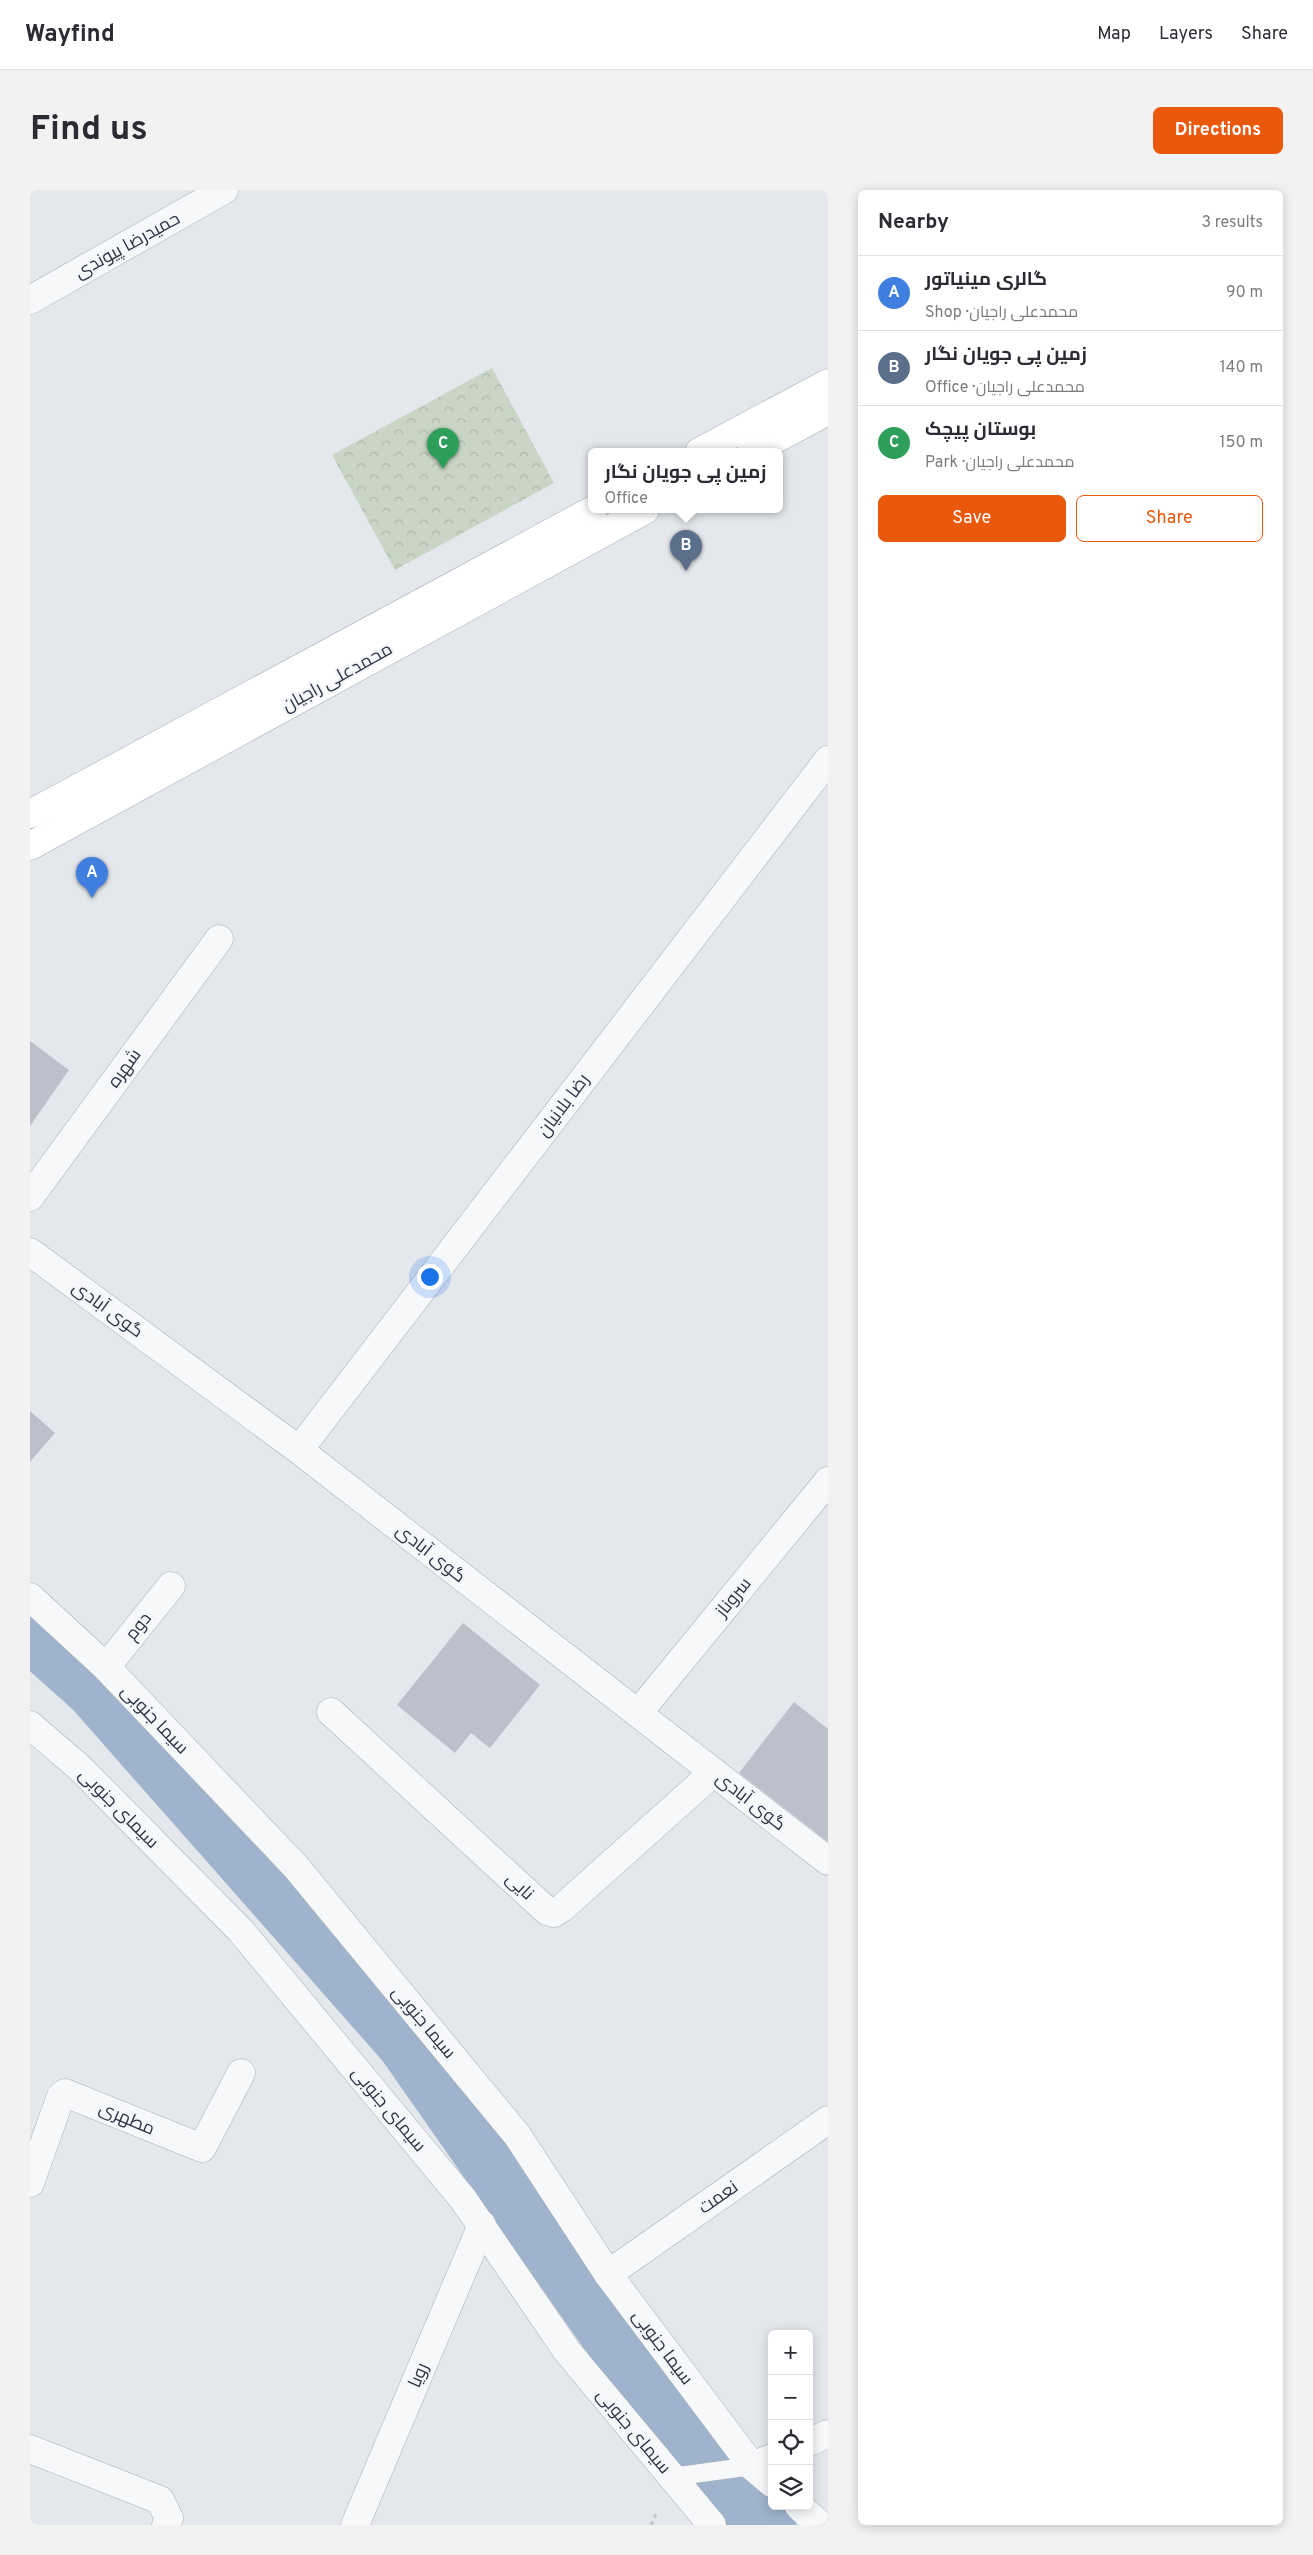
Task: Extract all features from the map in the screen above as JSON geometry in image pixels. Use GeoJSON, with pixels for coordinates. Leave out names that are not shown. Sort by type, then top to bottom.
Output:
{"type":"FeatureCollection","features":[{"type":"Feature","properties":{"kind":"main road"},"geometry":{"type":"LineString","coordinates":[[706,448],[828,383]]}},
{"type":"Feature","properties":{"kind":"main road"},"geometry":{"type":"LineString","coordinates":[[759,448],[828,411]]}},
{"type":"Feature","properties":{"kind":"main road","name":"محمدعلی راجیان"},"geometry":{"type":"LineString","coordinates":[[30,814],[588,513]]}},
{"type":"Feature","properties":{"kind":"main road","name":"محمدعلی راجیان"},"geometry":{"type":"LineString","coordinates":[[30,846],[640,513]]}},
{"type":"Feature","properties":{"kind":"street","name":"حمیدرضا پیوندی"},"geometry":{"type":"LineString","coordinates":[[30,300],[224,190]]}},
{"type":"Feature","properties":{"kind":"street","name":"رضا بلانیان"},"geometry":{"type":"LineString","coordinates":[[299,1450],[828,760]]}},
{"type":"Feature","properties":{"kind":"street","name":"شهره"},"geometry":{"type":"LineString","coordinates":[[30,1197],[219,939]]}},
{"type":"Feature","properties":{"kind":"street","name":"گوی آبادی"},"geometry":{"type":"LineString","coordinates":[[30,1252],[299,1450],[828,1861]]}},
{"type":"Feature","properties":{"kind":"street","name":"سروناز"},"geometry":{"type":"LineString","coordinates":[[638,1713],[828,1481]]}},
{"type":"Feature","properties":{"kind":"street","name":"دوم"},"geometry":{"type":"LineString","coordinates":[[106,1667],[171,1586]]}},
{"type":"Feature","properties":{"kind":"street","name":"سیما جنوبی"},"geometry":{"type":"LineString","coordinates":[[30,1597],[106,1667],[296,1867],[517,2135],[608,2274],[765,2469]]}},
{"type":"Feature","properties":{"kind":"street","name":"نایی"},"geometry":{"type":"LineString","coordinates":[[331,1712],[547,1911],[554,1913],[562,1908],[714,1772]]}},
{"type":"Feature","properties":{"kind":"street","name":"سیمای جنوبی"},"geometry":{"type":"LineString","coordinates":[[30,1724],[80,1768],[241,1931],[464,2199],[567,2351],[712,2525]]}},
{"type":"Feature","properties":{"kind":"street","name":"مطهری"},"geometry":{"type":"LineString","coordinates":[[30,2183],[61,2096],[65,2093],[202,2148],[241,2073]]}},
{"type":"Feature","properties":{"kind":"street","name":"نعمت"},"geometry":{"type":"LineString","coordinates":[[608,2274],[828,2120]]}},
{"type":"Feature","properties":{"kind":"street","name":"رویا"},"geometry":{"type":"LineString","coordinates":[[355,2525],[482,2226]]}},
{"type":"Feature","properties":{"kind":"street"},"geometry":{"type":"LineString","coordinates":[[813,2440],[828,2434]]}},
{"type":"Feature","properties":{"kind":"street"},"geometry":{"type":"LineString","coordinates":[[30,2449],[160,2500],[169,2518],[166,2525]]}},
{"type":"Feature","properties":{"kind":"street"},"geometry":{"type":"LineString","coordinates":[[803,2510],[820,2525]]}},
{"type":"Feature","properties":{"kind":"lane"},"geometry":{"type":"LineString","coordinates":[[672,2477],[765,2469]]}},
{"type":"Feature","properties":{"kind":"green space"},"geometry":{"type":"Polygon","coordinates":[[[492,368],[554,483],[395,570],[332,455],[492,368]]]}},
{"type":"Feature","properties":{"kind":"building"},"geometry":{"type":"Polygon","coordinates":[[[30,1041],[69,1070],[30,1126],[30,1041]]]}},
{"type":"Feature","properties":{"kind":"building"},"geometry":{"type":"Polygon","coordinates":[[[30,1411],[55,1433],[30,1462],[30,1411]]]}},
{"type":"Feature","properties":{"kind":"building"},"geometry":{"type":"Polygon","coordinates":[[[463,1623],[540,1685],[490,1748],[471,1733],[455,1753],[397,1705],[463,1623]]]}},
{"type":"Feature","properties":{"kind":"building"},"geometry":{"type":"Polygon","coordinates":[[[794,1702],[828,1729],[828,1842],[739,1773],[794,1702]]]}},
{"type":"Feature","properties":{"kind":"waterway"},"geometry":{"type":"LineString","coordinates":[[30,1627],[96,1686],[409,2041],[726,2494],[763,2525]]}},
{"type":"Feature","properties":{"kind":"place","name":"بوستان پیچک"},"geometry":{"type":"Point","coordinates":[443,469]}},
{"type":"Feature","properties":{"kind":"place","name":"زمین پی جویان نگار"},"geometry":{"type":"Point","coordinates":[686,571]}},
{"type":"Feature","properties":{"kind":"place","name":"گالری مینیاتور"},"geometry":{"type":"Point","coordinates":[92,898]}}]}
